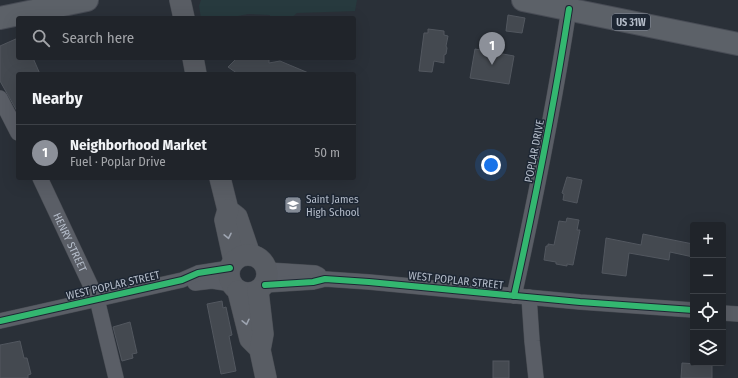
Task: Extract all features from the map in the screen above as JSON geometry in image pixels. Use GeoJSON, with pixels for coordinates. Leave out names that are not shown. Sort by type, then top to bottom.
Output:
{"type":"FeatureCollection","features":[{"type":"Feature","properties":{"kind":"main road"},"geometry":{"type":"LineString","coordinates":[[180,0],[184,16]]}},
{"type":"Feature","properties":{"kind":"main road","name":"US 31W"},"geometry":{"type":"LineString","coordinates":[[524,0],[738,44]]}},
{"type":"Feature","properties":{"kind":"main road"},"geometry":{"type":"LineString","coordinates":[[0,18],[82,1]]}},
{"type":"Feature","properties":{"kind":"main road"},"geometry":{"type":"LineString","coordinates":[[193,60],[196,72]]}},
{"type":"Feature","properties":{"kind":"main road"},"geometry":{"type":"LineString","coordinates":[[220,180],[228,210],[225,220],[247,276],[263,334],[260,350],[266,378]]}},
{"type":"Feature","properties":{"kind":"street","name":"POPLAR DRIVE"},"geometry":{"type":"LineString","coordinates":[[514,296],[528,234],[549,126],[569,9]]}},
{"type":"Feature","properties":{"kind":"street"},"geometry":{"type":"LineString","coordinates":[[0,98],[16,129]]}},
{"type":"Feature","properties":{"kind":"street","name":"HENRY STREET"},"geometry":{"type":"LineString","coordinates":[[41,180],[97,299],[116,378]]}},
{"type":"Feature","properties":{"kind":"street","name":"WEST POPLAR STREET"},"geometry":{"type":"LineString","coordinates":[[0,321],[182,280],[189,283],[247,276],[315,273],[325,279],[690,310]]}},
{"type":"Feature","properties":{"kind":"street"},"geometry":{"type":"LineString","coordinates":[[529,297],[536,378]]}},
{"type":"Feature","properties":{"kind":"street"},"geometry":{"type":"LineString","coordinates":[[726,313],[738,314]]}},
{"type":"Feature","properties":{"kind":"green space"},"geometry":{"type":"Polygon","coordinates":[[[201,0],[357,0],[355,11],[297,13],[293,16],[248,14],[238,16],[201,16],[199,6],[201,0]]]}},
{"type":"Feature","properties":{"kind":"building"},"geometry":{"type":"Polygon","coordinates":[[[508,15],[525,18],[522,33],[506,31],[508,15]]]}},
{"type":"Feature","properties":{"kind":"building"},"geometry":{"type":"Polygon","coordinates":[[[428,29],[444,31],[444,35],[448,36],[444,63],[434,61],[432,72],[419,71],[424,33],[428,33],[428,29]]]}},
{"type":"Feature","properties":{"kind":"building"},"geometry":{"type":"Polygon","coordinates":[[[16,39],[16,60],[34,60],[39,72],[16,72],[16,109],[0,81],[0,46],[16,39]]]}},
{"type":"Feature","properties":{"kind":"building"},"geometry":{"type":"Polygon","coordinates":[[[475,49],[514,56],[509,84],[470,78],[475,49]]]}},
{"type":"Feature","properties":{"kind":"building"},"geometry":{"type":"Polygon","coordinates":[[[235,60],[269,60],[269,63],[280,61],[306,72],[235,72],[228,67],[235,60]]]}},
{"type":"Feature","properties":{"kind":"building"},"geometry":{"type":"Polygon","coordinates":[[[567,177],[582,180],[577,203],[563,200],[564,194],[562,193],[567,177]]]}},
{"type":"Feature","properties":{"kind":"building"},"geometry":{"type":"Polygon","coordinates":[[[567,218],[579,220],[577,230],[580,230],[573,265],[567,264],[567,266],[544,260],[546,246],[548,246],[548,244],[554,245],[559,221],[566,222],[567,218]]]}},
{"type":"Feature","properties":{"kind":"building"},"geometry":{"type":"Polygon","coordinates":[[[643,234],[690,243],[690,256],[670,252],[669,260],[629,253],[626,276],[602,273],[606,238],[641,245],[643,234]]]}},
{"type":"Feature","properties":{"kind":"building"},"geometry":{"type":"Polygon","coordinates":[[[222,301],[223,308],[226,307],[232,335],[229,336],[236,371],[221,374],[207,304],[222,301]]]}},
{"type":"Feature","properties":{"kind":"building"},"geometry":{"type":"Polygon","coordinates":[[[130,322],[137,353],[132,354],[133,358],[122,361],[113,327],[130,322]]]}},
{"type":"Feature","properties":{"kind":"building"},"geometry":{"type":"Polygon","coordinates":[[[20,341],[24,358],[27,358],[31,374],[28,375],[28,378],[0,378],[0,345],[20,341]]]}},
{"type":"Feature","properties":{"kind":"building"},"geometry":{"type":"Polygon","coordinates":[[[493,361],[509,361],[509,378],[493,378],[493,361]]]}},
{"type":"Feature","properties":{"kind":"building"},"geometry":{"type":"Polygon","coordinates":[[[682,363],[690,364],[690,366],[712,366],[712,378],[681,378],[682,363]]]}},
{"type":"Feature","properties":{"kind":"cycle path"},"geometry":{"type":"LineString","coordinates":[[514,296],[544,153],[569,9]]}},
{"type":"Feature","properties":{"kind":"cycle path"},"geometry":{"type":"LineString","coordinates":[[0,321],[182,280],[198,273],[230,268]]}},
{"type":"Feature","properties":{"kind":"cycle path"},"geometry":{"type":"LineString","coordinates":[[265,285],[313,282],[325,279],[580,302],[690,310]]}},
{"type":"Feature","properties":{"kind":"place","name":"Neighborhood Market"},"geometry":{"type":"Point","coordinates":[492,65]}},
{"type":"Feature","properties":{"kind":"place","name":"Saint James High School"},"geometry":{"type":"Point","coordinates":[293,205]}}]}
